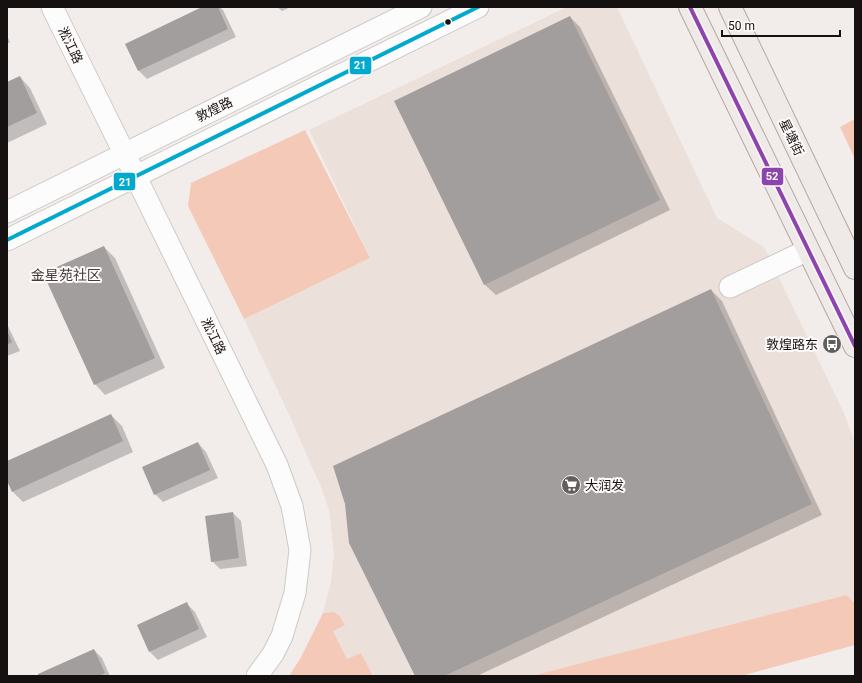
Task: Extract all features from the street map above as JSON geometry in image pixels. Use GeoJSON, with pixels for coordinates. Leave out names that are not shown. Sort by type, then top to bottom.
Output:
{"type":"FeatureCollection","features":[{"type":"Feature","properties":{"kind":"main road"},"geometry":{"type":"LineString","coordinates":[[690,7],[855,346]]}},
{"type":"Feature","properties":{"kind":"main road","name":"星塘街"},"geometry":{"type":"LineString","coordinates":[[730,7],[855,268]]}},
{"type":"Feature","properties":{"kind":"street","name":"淞江路"},"geometry":{"type":"LineString","coordinates":[[52,7],[277,465],[292,506],[300,550],[296,593],[282,636],[273,654],[257,676]]}},
{"type":"Feature","properties":{"kind":"street","name":"敦煌路"},"geometry":{"type":"LineString","coordinates":[[7,212],[421,7]]}},
{"type":"Feature","properties":{"kind":"street","name":"敦煌路"},"geometry":{"type":"LineString","coordinates":[[7,240],[478,7]]}},
{"type":"Feature","properties":{"kind":"street"},"geometry":{"type":"LineString","coordinates":[[730,287],[808,250]]}},
{"type":"Feature","properties":{"kind":"shaded area"},"geometry":{"type":"Polygon","coordinates":[[[567,7],[617,7],[717,218],[764,247],[844,413],[855,443],[855,603],[846,595],[531,676],[373,676],[361,653],[347,659],[333,631],[333,612],[323,613],[331,581],[334,554],[329,510],[320,484],[292,421],[244,319],[370,258],[309,130],[567,7]]]}},
{"type":"Feature","properties":{"kind":"shaded area"},"geometry":{"type":"Polygon","coordinates":[[[855,119],[855,159],[840,127],[855,119]]]}},
{"type":"Feature","properties":{"kind":"shaded area"},"geometry":{"type":"Polygon","coordinates":[[[305,130],[370,258],[244,319],[188,206],[191,183],[305,130]]]}},
{"type":"Feature","properties":{"kind":"shaded area"},"geometry":{"type":"Polygon","coordinates":[[[846,595],[855,603],[855,645],[741,676],[531,676],[846,595]]]}},
{"type":"Feature","properties":{"kind":"shaded area"},"geometry":{"type":"Polygon","coordinates":[[[333,612],[339,615],[345,625],[333,631],[347,659],[361,653],[373,676],[289,676],[300,659],[323,613],[333,612]]]}},
{"type":"Feature","properties":{"kind":"building"},"geometry":{"type":"Polygon","coordinates":[[[202,7],[218,7],[228,29],[138,71],[125,44],[202,7]]]}},
{"type":"Feature","properties":{"kind":"building"},"geometry":{"type":"Polygon","coordinates":[[[570,16],[660,200],[484,285],[394,101],[570,16]]]}},
{"type":"Feature","properties":{"kind":"building"},"geometry":{"type":"Polygon","coordinates":[[[20,76],[37,113],[7,127],[7,82],[20,76]]]}},
{"type":"Feature","properties":{"kind":"building"},"geometry":{"type":"Polygon","coordinates":[[[104,246],[155,358],[94,385],[43,273],[104,246]]]}},
{"type":"Feature","properties":{"kind":"building","name":"大润发"},"geometry":{"type":"Polygon","coordinates":[[[711,289],[812,504],[444,676],[415,676],[349,543],[345,504],[333,466],[711,289]]]}},
{"type":"Feature","properties":{"kind":"building"},"geometry":{"type":"Polygon","coordinates":[[[7,330],[12,342],[7,345],[7,330]]]}},
{"type":"Feature","properties":{"kind":"building"},"geometry":{"type":"Polygon","coordinates":[[[111,414],[123,441],[12,492],[7,481],[7,461],[111,414]]]}},
{"type":"Feature","properties":{"kind":"building"},"geometry":{"type":"Polygon","coordinates":[[[198,442],[210,470],[154,495],[142,467],[198,442]]]}},
{"type":"Feature","properties":{"kind":"building"},"geometry":{"type":"Polygon","coordinates":[[[233,512],[239,558],[211,562],[205,516],[233,512]]]}},
{"type":"Feature","properties":{"kind":"building"},"geometry":{"type":"Polygon","coordinates":[[[187,602],[199,629],[149,652],[137,625],[187,602]]]}},
{"type":"Feature","properties":{"kind":"building"},"geometry":{"type":"Polygon","coordinates":[[[94,649],[105,673],[99,676],[38,676],[38,674],[94,649]]]}},
{"type":"Feature","properties":{"kind":"transit line","name":"21"},"geometry":{"type":"LineString","coordinates":[[7,240],[478,7]]}},
{"type":"Feature","properties":{"kind":"transit line","name":"52"},"geometry":{"type":"LineString","coordinates":[[690,7],[855,346]]}},
{"type":"Feature","properties":{"kind":"place","name":"敦煌路东"},"geometry":{"type":"Point","coordinates":[832,344]}},
{"type":"Feature","properties":{"kind":"place","name":"大润发"},"geometry":{"type":"Point","coordinates":[571,485]}},
{"type":"Feature","properties":{"kind":"district","name":"金星苑社区"},"geometry":{"type":"Point","coordinates":[66,275]}}]}
